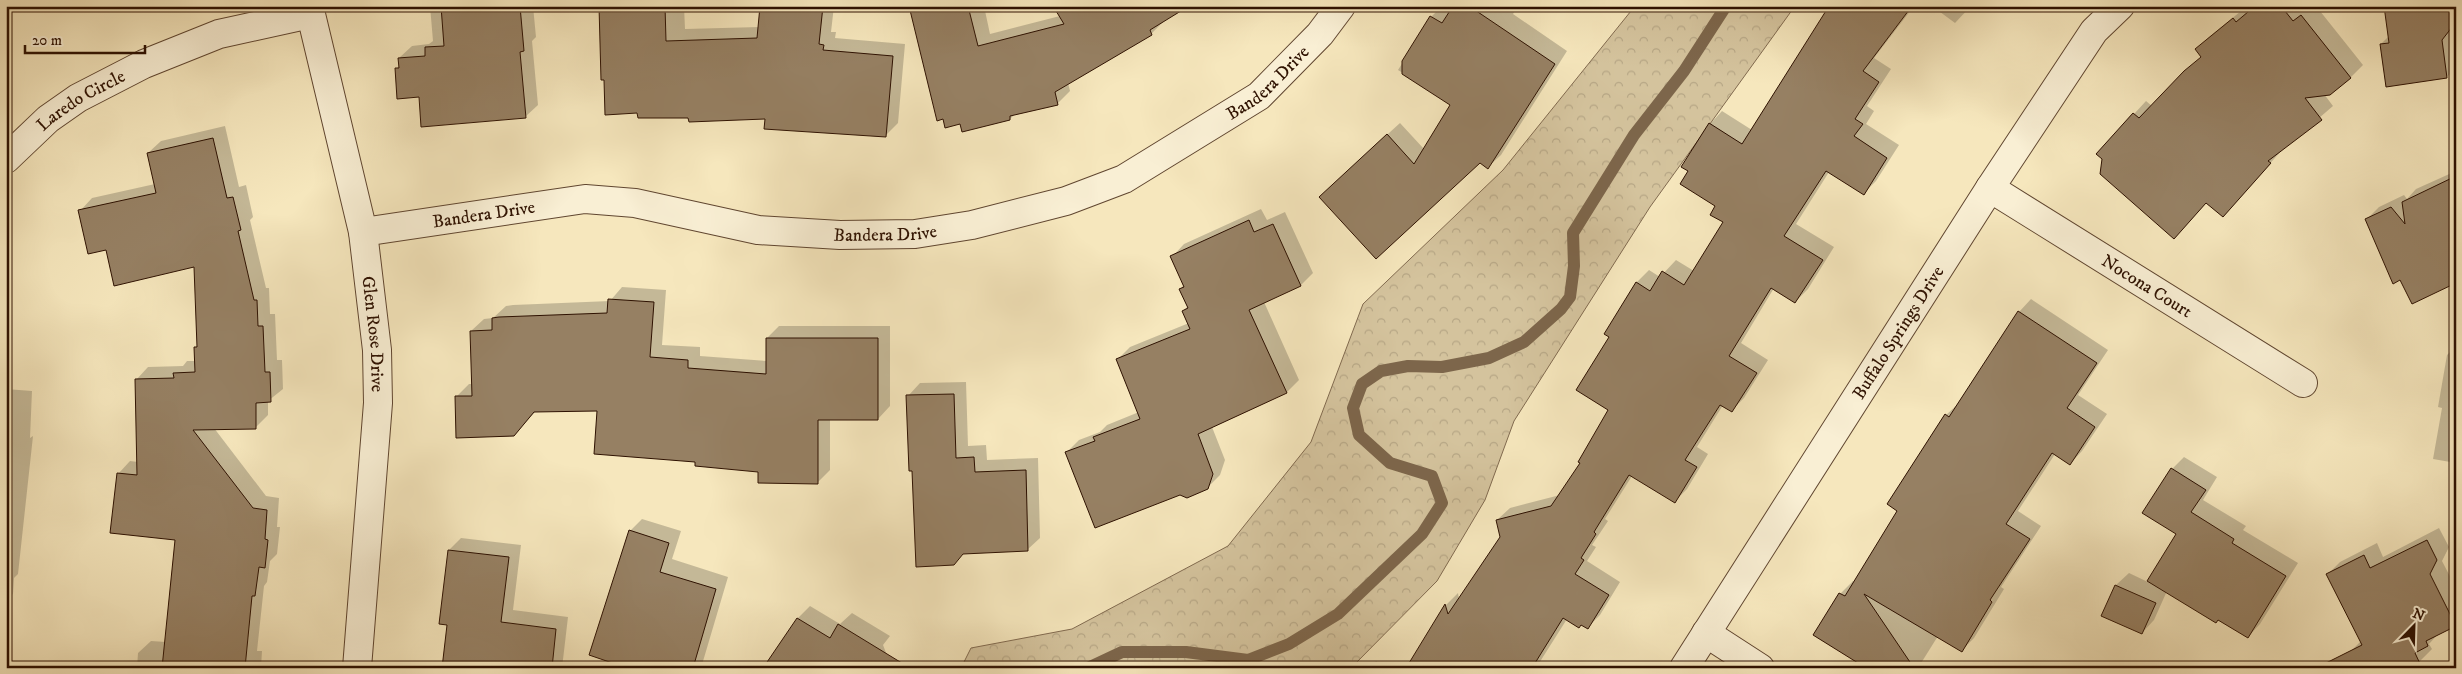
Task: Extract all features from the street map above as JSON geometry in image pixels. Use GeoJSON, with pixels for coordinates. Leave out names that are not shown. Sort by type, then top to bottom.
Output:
{"type":"FeatureCollection","features":[{"type":"Feature","properties":{"kind":"street","name":"Bandera Drive"},"geometry":{"type":"LineString","coordinates":[[363,232],[585,199],[635,203],[768,231],[840,235],[915,234],[972,225],[1066,201],[1124,179],[1259,96],[1320,34],[1341,6]]}},
{"type":"Feature","properties":{"kind":"street","name":"Buffalo Springs Drive"},"geometry":{"type":"LineString","coordinates":[[1684,668],[1990,188],[2094,31],[2120,6]]}},
{"type":"Feature","properties":{"kind":"street","name":"Glen Rose Drive"},"geometry":{"type":"LineString","coordinates":[[309,10],[363,232],[377,350],[378,403],[357,668]]}},
{"type":"Feature","properties":{"kind":"street","name":"Laredo Circle"},"geometry":{"type":"LineString","coordinates":[[6,159],[48,119],[70,103],[144,64],[219,34],[309,10]]}},
{"type":"Feature","properties":{"kind":"street","name":"Nocona Court"},"geometry":{"type":"LineString","coordinates":[[1990,188],[2303,383]]}},
{"type":"Feature","properties":{"kind":"street"},"geometry":{"type":"LineString","coordinates":[[1706,633],[1760,668]]}},
{"type":"Feature","properties":{"kind":"green space"},"geometry":{"type":"Polygon","coordinates":[[[1635,6],[1795,6],[1650,207],[1514,421],[1485,500],[1437,581],[1353,666],[1350,668],[961,668],[971,648],[1072,629],[1228,546],[1311,442],[1363,304],[1503,170],[1635,6]]]}},
{"type":"Feature","properties":{"kind":"building"},"geometry":{"type":"Polygon","coordinates":[[[441,6],[520,6],[524,51],[520,52],[526,118],[421,127],[419,97],[397,99],[395,68],[399,68],[398,58],[425,56],[425,47],[444,46],[441,6]]]}},
{"type":"Feature","properties":{"kind":"building"},"geometry":{"type":"Polygon","coordinates":[[[599,6],[665,6],[666,41],[757,38],[760,6],[823,6],[819,44],[824,45],[823,50],[893,56],[886,137],[764,129],[765,119],[689,122],[688,118],[638,118],[637,113],[605,115],[604,80],[601,80],[599,6]]]}},
{"type":"Feature","properties":{"kind":"building"},"geometry":{"type":"Polygon","coordinates":[[[909,6],[968,6],[978,46],[1064,24],[1053,6],[1189,6],[1150,30],[1152,35],[1055,92],[1058,105],[1010,116],[1010,120],[962,132],[960,124],[945,128],[943,119],[937,121],[909,6]]]}},
{"type":"Feature","properties":{"kind":"building"},"geometry":{"type":"Polygon","coordinates":[[[1453,6],[1469,6],[1555,64],[1488,169],[1480,163],[1376,259],[1319,197],[1387,134],[1414,164],[1450,105],[1402,74],[1402,61],[1430,16],[1442,23],[1453,6]]]}},
{"type":"Feature","properties":{"kind":"building"},"geometry":{"type":"Polygon","coordinates":[[[1829,6],[1912,6],[1863,71],[1879,82],[1855,119],[1863,124],[1854,136],[1887,158],[1864,195],[1826,171],[1784,236],[1823,260],[1795,303],[1771,288],[1729,356],[1757,373],[1732,412],[1720,405],[1685,460],[1697,467],[1675,503],[1629,475],[1594,532],[1596,534],[1581,558],[1584,560],[1575,574],[1609,595],[1588,629],[1581,625],[1579,628],[1563,618],[1532,668],[1406,668],[1445,604],[1448,614],[1500,537],[1496,520],[1551,506],[1580,463],[1578,462],[1608,410],[1576,390],[1609,337],[1604,334],[1636,282],[1650,291],[1662,271],[1684,285],[1723,222],[1710,215],[1715,206],[1680,184],[1688,171],[1681,167],[1709,123],[1742,144],[1829,6]]]}},
{"type":"Feature","properties":{"kind":"building"},"geometry":{"type":"Polygon","coordinates":[[[2255,6],[2281,6],[2293,21],[2301,15],[2351,78],[2330,95],[2305,98],[2322,120],[2268,161],[2271,163],[2223,217],[2206,203],[2174,239],[2100,174],[2102,159],[2096,154],[2133,113],[2139,118],[2184,71],[2201,57],[2195,49],[2233,18],[2236,22],[2255,6]]]}},
{"type":"Feature","properties":{"kind":"building"},"geometry":{"type":"Polygon","coordinates":[[[2384,6],[2456,6],[2456,22],[2442,40],[2447,78],[2386,87],[2380,44],[2389,43],[2384,6]]]}},
{"type":"Feature","properties":{"kind":"building"},"geometry":{"type":"Polygon","coordinates":[[[213,138],[227,198],[233,197],[241,230],[238,231],[254,300],[257,300],[258,326],[263,326],[265,372],[270,372],[271,402],[256,403],[256,429],[193,430],[253,508],[267,510],[265,539],[268,540],[265,568],[259,567],[255,596],[252,596],[245,668],[162,668],[175,540],[110,533],[117,473],[137,475],[135,379],[174,378],[173,373],[195,372],[194,347],[197,347],[194,267],[114,286],[106,250],[88,254],[78,210],[156,193],[147,153],[213,138]]]}},
{"type":"Feature","properties":{"kind":"building"},"geometry":{"type":"Polygon","coordinates":[[[2456,176],[2456,283],[2412,304],[2400,280],[2393,284],[2365,219],[2391,207],[2405,224],[2402,202],[2456,176]]]}},
{"type":"Feature","properties":{"kind":"building"},"geometry":{"type":"Polygon","coordinates":[[[1249,220],[1254,232],[1273,224],[1301,286],[1249,310],[1287,393],[1198,434],[1213,474],[1208,489],[1187,498],[1180,495],[1095,528],[1065,452],[1095,441],[1093,437],[1140,419],[1116,359],[1190,329],[1182,311],[1188,308],[1179,289],[1184,287],[1170,256],[1249,220]]]}},
{"type":"Feature","properties":{"kind":"building"},"geometry":{"type":"Polygon","coordinates":[[[608,299],[654,302],[650,357],[688,360],[688,368],[766,374],[766,338],[878,338],[878,420],[818,420],[818,484],[758,483],[758,472],[695,466],[695,462],[594,454],[597,411],[534,412],[514,436],[456,438],[455,396],[472,396],[470,331],[492,330],[492,318],[499,317],[607,313],[608,299]]]}},
{"type":"Feature","properties":{"kind":"building"},"geometry":{"type":"Polygon","coordinates":[[[2018,311],[2097,363],[2067,408],[2095,427],[2070,465],[2052,453],[2006,524],[2030,539],[1990,600],[1992,602],[1962,652],[1864,594],[1914,668],[1866,668],[1813,635],[1839,593],[1845,596],[1897,511],[1887,504],[1945,414],[1949,417],[2018,311]]]}},
{"type":"Feature","properties":{"kind":"building"},"geometry":{"type":"Polygon","coordinates":[[[954,394],[956,458],[974,457],[975,472],[1026,470],[1028,551],[963,554],[954,565],[916,567],[912,471],[909,471],[906,395],[954,394]]]}},
{"type":"Feature","properties":{"kind":"building"},"geometry":{"type":"Polygon","coordinates":[[[2171,468],[2206,490],[2191,512],[2234,539],[2232,543],[2286,576],[2248,638],[2218,620],[2216,623],[2147,581],[2176,534],[2142,513],[2171,468]]]}},
{"type":"Feature","properties":{"kind":"building"},"geometry":{"type":"Polygon","coordinates":[[[629,530],[669,543],[660,572],[716,589],[693,668],[627,668],[589,655],[629,530]]]}},
{"type":"Feature","properties":{"kind":"building"},"geometry":{"type":"Polygon","coordinates":[[[2427,540],[2437,560],[2430,574],[2456,626],[2426,641],[2428,646],[2415,653],[2422,668],[2316,668],[2362,645],[2326,574],[2364,555],[2370,568],[2427,540]]]}},
{"type":"Feature","properties":{"kind":"building"},"geometry":{"type":"Polygon","coordinates":[[[448,550],[509,557],[501,622],[556,629],[552,668],[442,668],[447,625],[439,624],[448,550]]]}},
{"type":"Feature","properties":{"kind":"building"},"geometry":{"type":"Polygon","coordinates":[[[2115,585],[2156,603],[2142,634],[2101,616],[2115,585]]]}},
{"type":"Feature","properties":{"kind":"building"},"geometry":{"type":"Polygon","coordinates":[[[797,618],[830,638],[838,624],[910,668],[763,668],[797,618]]]}},
{"type":"Feature","properties":{"kind":"waterway"},"geometry":{"type":"LineString","coordinates":[[1088,668],[1122,652],[1186,652],[1248,660],[1289,644],[1338,614],[1422,534],[1442,503],[1432,476],[1390,463],[1359,435],[1353,408],[1362,384],[1381,371],[1408,366],[1442,367],[1489,358],[1524,342],[1561,309],[1570,297],[1574,266],[1573,233],[1634,135],[1684,71],[1726,6]]}}]}
